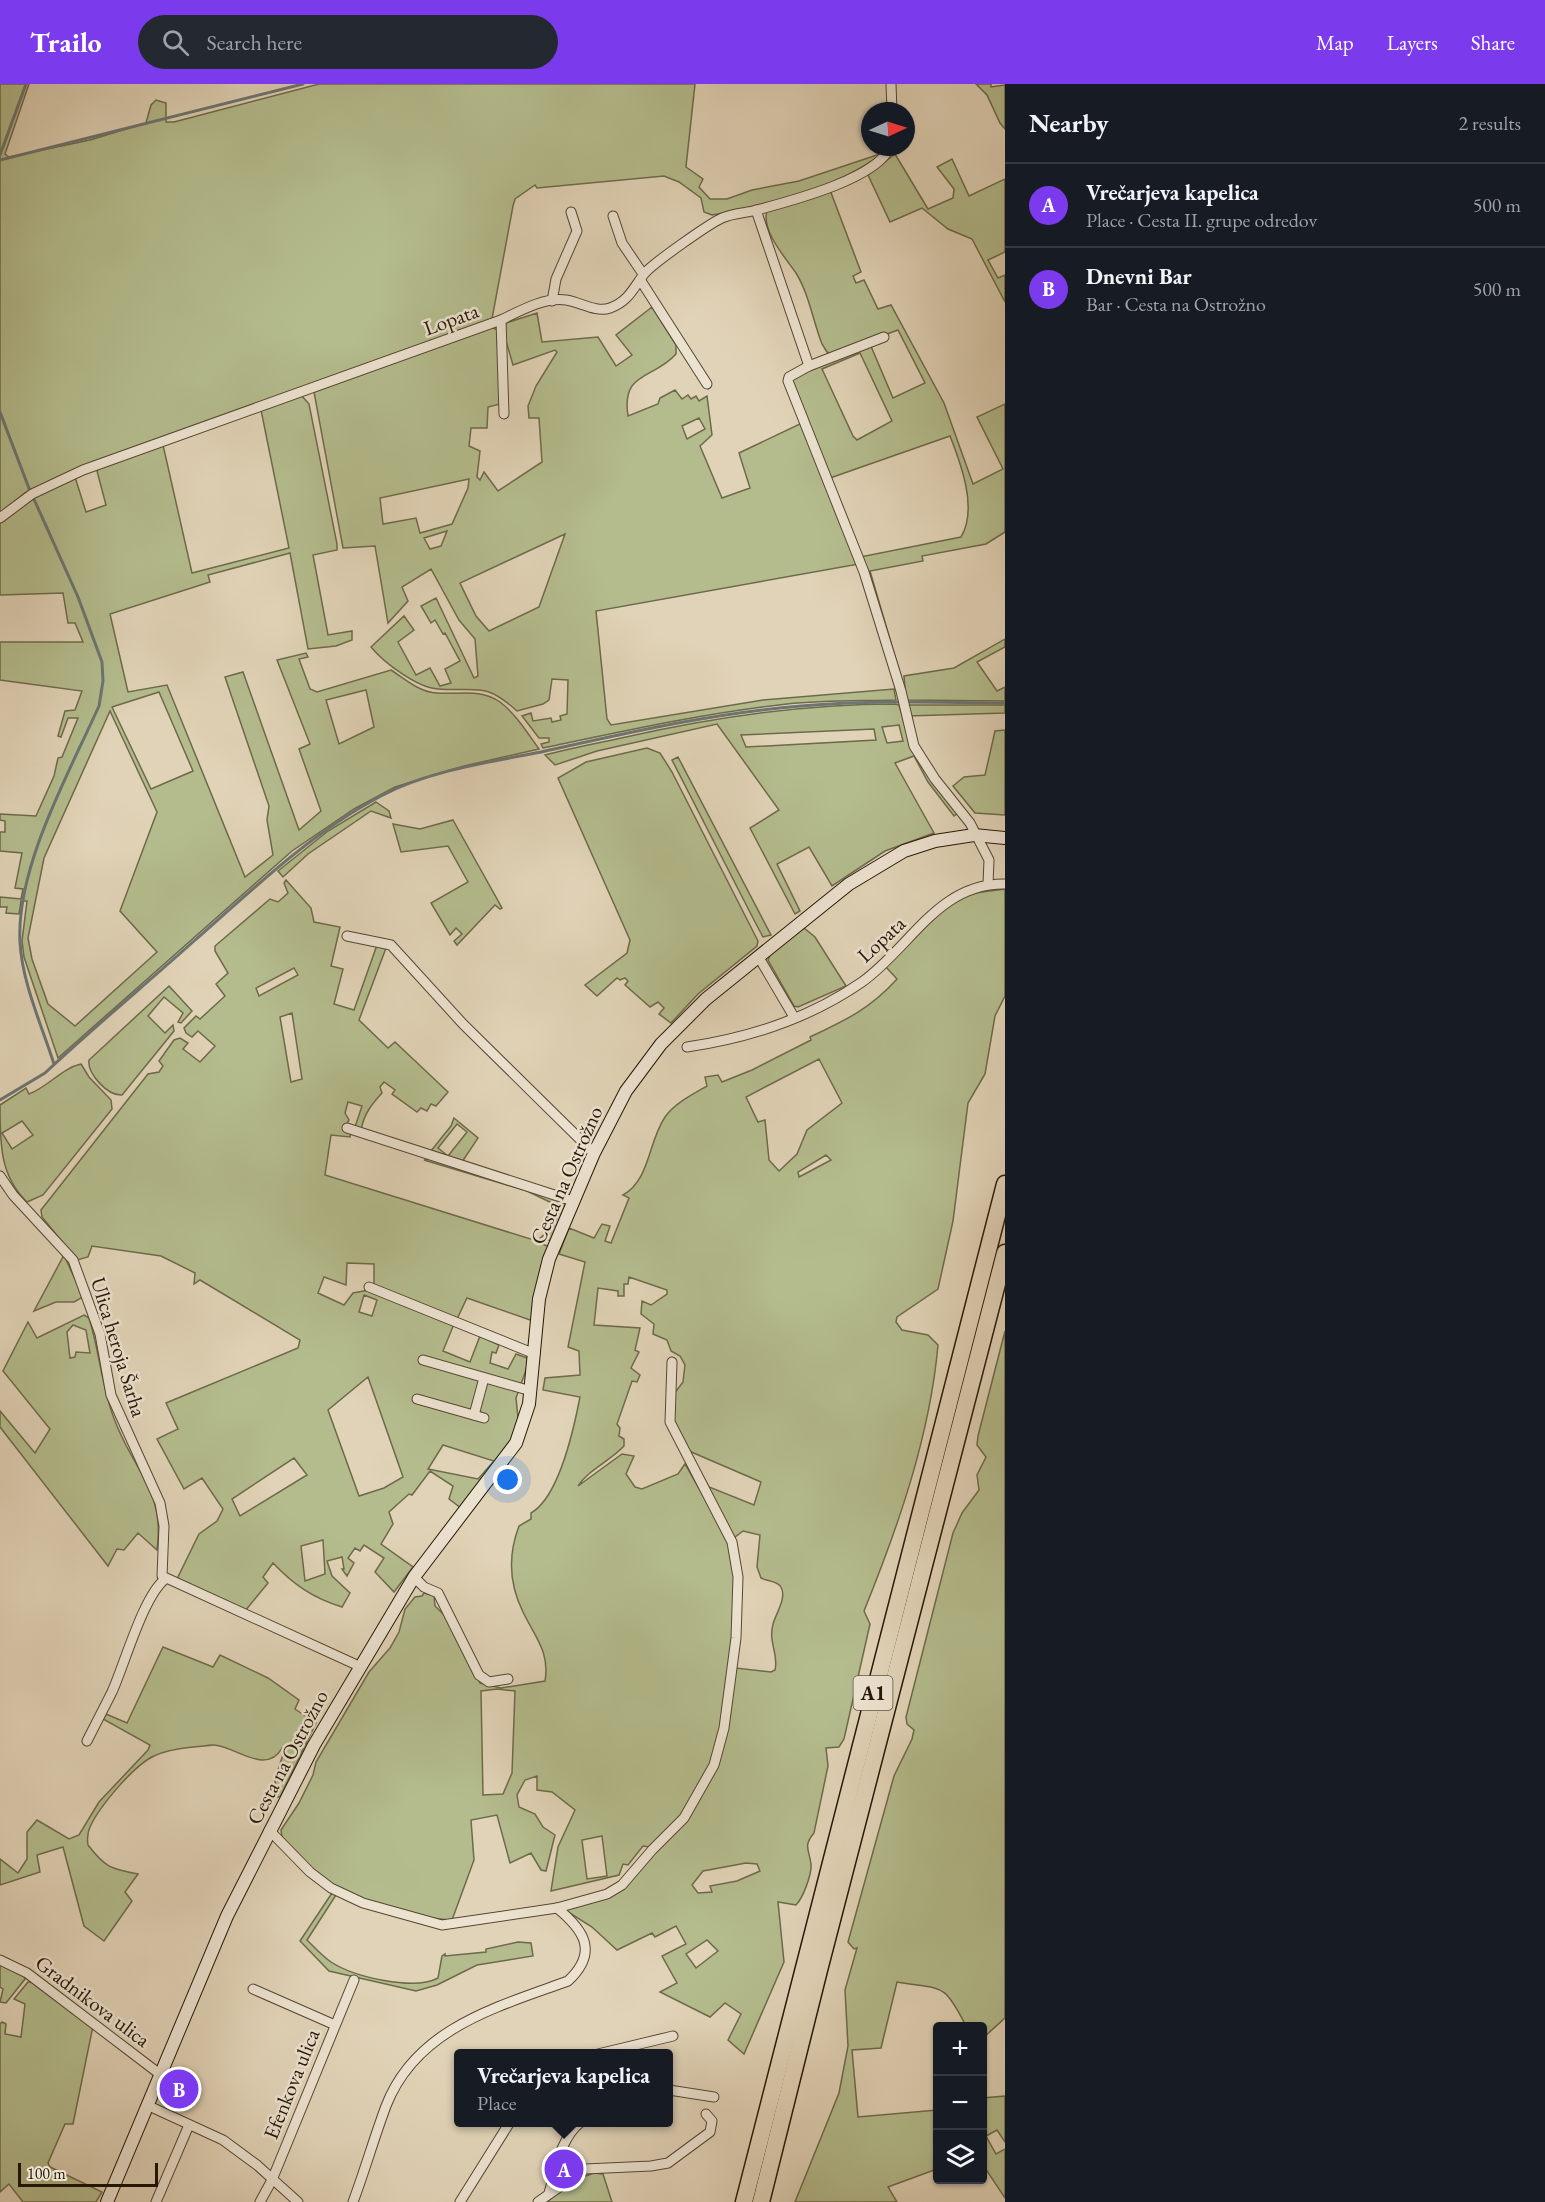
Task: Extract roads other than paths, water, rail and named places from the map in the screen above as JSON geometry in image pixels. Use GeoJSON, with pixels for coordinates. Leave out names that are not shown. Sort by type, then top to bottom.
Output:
{"type":"FeatureCollection","features":[{"type":"Feature","properties":{"kind":"highway","name":"A1"},"geometry":{"type":"LineString","coordinates":[[744,2202],[1005,1184]]}},
{"type":"Feature","properties":{"kind":"highway","name":"A1"},"geometry":{"type":"LineString","coordinates":[[762,2202],[819,1970],[1005,1253]]}},
{"type":"Feature","properties":{"kind":"street"},"geometry":{"type":"LineString","coordinates":[[891,84],[892,102]]}},
{"type":"Feature","properties":{"kind":"street","name":"Lopata"},"geometry":{"type":"LineString","coordinates":[[0,518],[32,494],[83,470],[501,320],[526,308],[564,300],[598,310],[608,309],[632,292],[642,278],[706,226],[724,217],[819,191],[872,169],[885,156]]}},
{"type":"Feature","properties":{"kind":"street"},"geometry":{"type":"LineString","coordinates":[[756,210],[808,366]]}},
{"type":"Feature","properties":{"kind":"street"},"geometry":{"type":"LineString","coordinates":[[552,301],[556,279],[577,231],[571,212]]}},
{"type":"Feature","properties":{"kind":"street"},"geometry":{"type":"LineString","coordinates":[[613,216],[622,243],[707,384]]}},
{"type":"Feature","properties":{"kind":"street"},"geometry":{"type":"LineString","coordinates":[[501,320],[504,414]]}},
{"type":"Feature","properties":{"kind":"street"},"geometry":{"type":"LineString","coordinates":[[884,337],[808,366],[789,377],[788,381],[864,572],[914,746],[935,779],[970,823],[974,835],[989,860],[988,884]]}},
{"type":"Feature","properties":{"kind":"street","name":"Cesta na Ostrožno"},"geometry":{"type":"LineString","coordinates":[[108,2202],[227,1917],[274,1834],[359,1666],[414,1577],[516,1443],[524,1423],[531,1391],[543,1280],[594,1153],[627,1091],[675,1029],[758,956],[849,884],[904,851],[935,841],[974,835],[1005,838]]}},
{"type":"Feature","properties":{"kind":"street","name":"Lopata"},"geometry":{"type":"LineString","coordinates":[[687,1047],[764,1032],[833,999],[863,981],[951,897],[964,890],[988,884],[1005,884]]}},
{"type":"Feature","properties":{"kind":"street"},"geometry":{"type":"LineString","coordinates":[[347,936],[391,945],[463,1024],[594,1153]]}},
{"type":"Feature","properties":{"kind":"street"},"geometry":{"type":"LineString","coordinates":[[758,956],[794,1017]]}},
{"type":"Feature","properties":{"kind":"street"},"geometry":{"type":"LineString","coordinates":[[347,1128],[573,1201]]}},
{"type":"Feature","properties":{"kind":"street","name":"Ulica heroja Šarha"},"geometry":{"type":"LineString","coordinates":[[1,1179],[73,1260],[100,1334],[111,1395],[160,1503],[164,1526],[161,1569],[165,1579]]}},
{"type":"Feature","properties":{"kind":"street"},"geometry":{"type":"LineString","coordinates":[[369,1287],[535,1354]]}},
{"type":"Feature","properties":{"kind":"street"},"geometry":{"type":"LineString","coordinates":[[423,1360],[531,1391]]}},
{"type":"Feature","properties":{"kind":"street"},"geometry":{"type":"LineString","coordinates":[[274,1834],[310,1872],[331,1888],[363,1903],[431,1923],[453,1924],[500,1914],[557,1908],[607,1894],[622,1885],[651,1850],[684,1818],[714,1765],[727,1717],[736,1638],[737,1562],[727,1532],[670,1422],[672,1362]]}},
{"type":"Feature","properties":{"kind":"street"},"geometry":{"type":"LineString","coordinates":[[474,1415],[484,1378]]}},
{"type":"Feature","properties":{"kind":"street"},"geometry":{"type":"LineString","coordinates":[[417,1399],[484,1418]]}},
{"type":"Feature","properties":{"kind":"street"},"geometry":{"type":"LineString","coordinates":[[414,1577],[424,1587],[438,1593],[479,1675],[489,1682],[508,1679]]}},
{"type":"Feature","properties":{"kind":"street"},"geometry":{"type":"LineString","coordinates":[[87,1742],[112,1692],[148,1601],[158,1585],[165,1579],[359,1666]]}},
{"type":"Feature","properties":{"kind":"street"},"geometry":{"type":"LineString","coordinates":[[353,2202],[386,2106],[404,2073],[431,2042],[469,2019],[504,2003],[568,1981],[574,1975],[585,1953],[585,1943],[577,1924],[557,1908]]}},
{"type":"Feature","properties":{"kind":"street","name":"Gradnikova ulica"},"geometry":{"type":"LineString","coordinates":[[0,1960],[27,1973],[161,2075]]}},
{"type":"Feature","properties":{"kind":"street","name":"Efenkova ulica"},"geometry":{"type":"LineString","coordinates":[[260,2202],[272,2180],[354,1980]]}},
{"type":"Feature","properties":{"kind":"street"},"geometry":{"type":"LineString","coordinates":[[253,1989],[335,2025]]}},
{"type":"Feature","properties":{"kind":"street"},"geometry":{"type":"LineString","coordinates":[[619,2049],[673,2036]]}},
{"type":"Feature","properties":{"kind":"street"},"geometry":{"type":"LineString","coordinates":[[673,2091],[714,2097]]}},
{"type":"Feature","properties":{"kind":"street"},"geometry":{"type":"LineString","coordinates":[[149,2106],[223,2140],[298,2202]]}},
{"type":"Feature","properties":{"kind":"street"},"geometry":{"type":"LineString","coordinates":[[538,2202],[566,2179],[585,2169],[668,2163],[710,2132],[712,2121],[706,2114]]}},
{"type":"Feature","properties":{"kind":"street"},"geometry":{"type":"LineString","coordinates":[[156,2202],[172,2170],[189,2125]]}},
{"type":"Feature","properties":{"kind":"street"},"geometry":{"type":"LineString","coordinates":[[459,2202],[507,2127]]}},
{"type":"Feature","properties":{"kind":"street"},"geometry":{"type":"LineString","coordinates":[[548,2196],[559,2155],[574,2127]]}},
{"type":"Feature","properties":{"kind":"waterway"},"geometry":{"type":"LineString","coordinates":[[0,155],[26,84]]}},
{"type":"Feature","properties":{"kind":"waterway"},"geometry":{"type":"LineString","coordinates":[[0,160],[303,84]]}},
{"type":"Feature","properties":{"kind":"waterway"},"geometry":{"type":"LineString","coordinates":[[0,412],[30,491]]}},
{"type":"Feature","properties":{"kind":"waterway"},"geometry":{"type":"LineString","coordinates":[[33,497],[78,597],[102,662],[103,681],[99,706],[60,790],[35,852],[26,883],[21,913],[20,942],[24,973],[54,1064]]}},
{"type":"Feature","properties":{"kind":"waterway"},"geometry":{"type":"LineString","coordinates":[[0,1100],[45,1073],[307,844],[355,811],[399,787],[438,774],[480,764],[670,724],[735,713],[852,703],[1005,703]]}},
{"type":"Feature","properties":{"kind":"place","name":"Dnevni Bar"},"geometry":{"type":"Point","coordinates":[179,2089]}},
{"type":"Feature","properties":{"kind":"place","name":"Vrečarjeva kapelica"},"geometry":{"type":"Point","coordinates":[564,2169]}}]}
